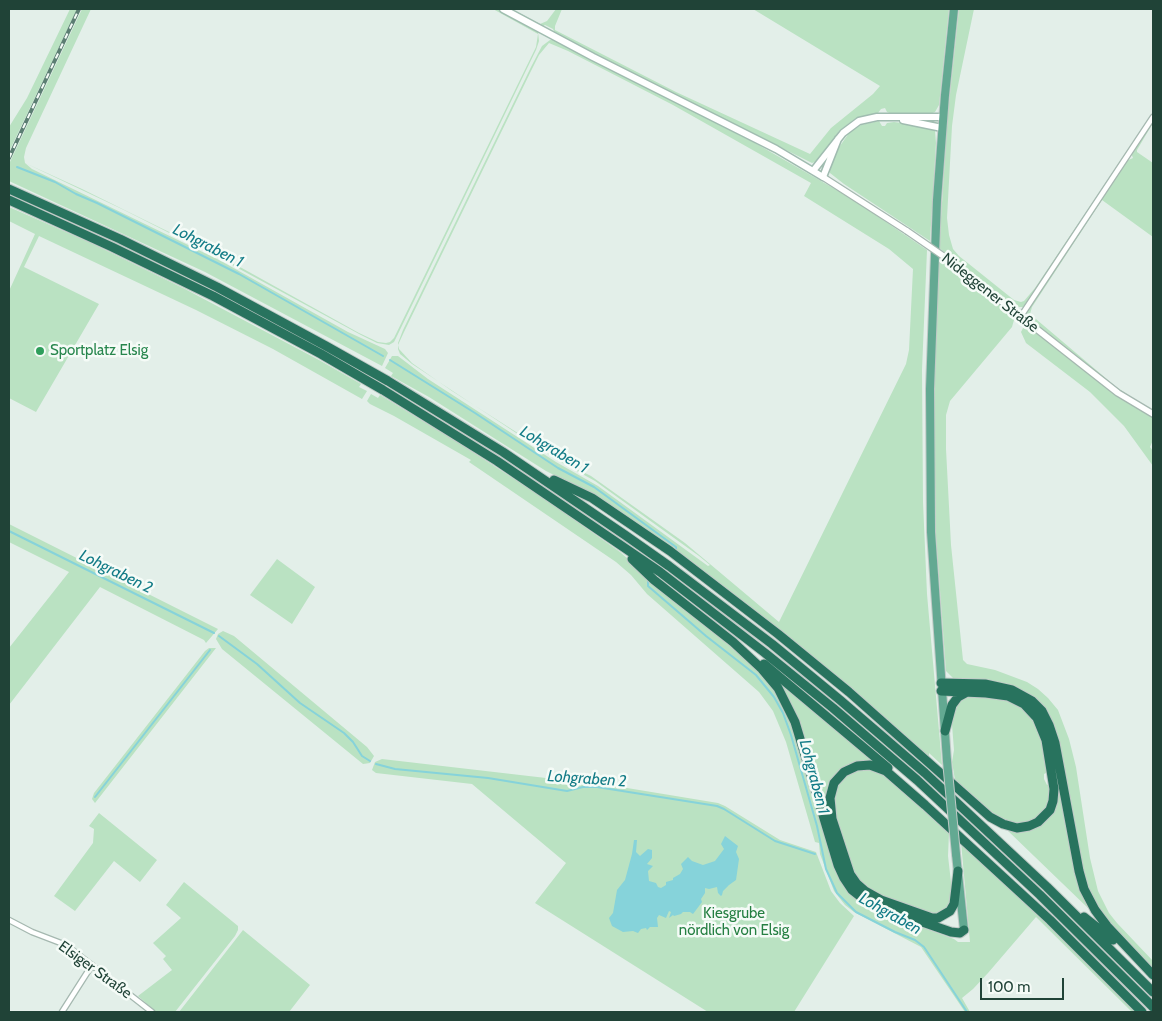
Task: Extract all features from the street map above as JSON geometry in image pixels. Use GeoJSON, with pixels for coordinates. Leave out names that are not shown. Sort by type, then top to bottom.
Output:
{"type":"FeatureCollection","features":[{"type":"Feature","properties":{"kind":"highway"},"geometry":{"type":"LineString","coordinates":[[10,189],[217,287],[281,320],[369,370],[527,467],[669,566],[779,650],[925,773],[1047,887],[1153,992]]}},
{"type":"Feature","properties":{"kind":"highway"},"geometry":{"type":"LineString","coordinates":[[9,200],[104,243],[213,296],[276,329],[383,390],[498,461],[660,572],[833,708],[917,780],[1040,895],[1153,1007]]}},
{"type":"Feature","properties":{"kind":"highway"},"geometry":{"type":"LineString","coordinates":[[527,467],[592,498],[670,551],[778,634],[849,692],[990,817],[1012,827],[1024,828],[1033,825],[1047,814],[1052,805],[1054,795],[1049,751],[1040,724],[1029,708],[1013,698],[994,693],[967,692],[941,687]]}},
{"type":"Feature","properties":{"kind":"highway"},"geometry":{"type":"LineString","coordinates":[[614,541],[654,580],[733,642],[762,662],[887,768],[1050,920],[1142,1012]]}},
{"type":"Feature","properties":{"kind":"highway"},"geometry":{"type":"LineString","coordinates":[[733,642],[768,676],[787,703],[795,722],[838,865],[848,884],[861,898],[878,906],[951,932],[960,933],[964,930]]}},
{"type":"Feature","properties":{"kind":"highway"},"geometry":{"type":"LineString","coordinates":[[941,687],[985,684],[1012,690],[1032,701],[1042,711],[1055,743],[1084,889],[1094,910],[1106,926],[1153,975]]}},
{"type":"Feature","properties":{"kind":"highway"},"geometry":{"type":"LineString","coordinates":[[945,731],[953,702],[967,692]]}},
{"type":"Feature","properties":{"kind":"highway"},"geometry":{"type":"LineString","coordinates":[[925,805],[880,768],[870,765],[857,766],[848,769],[840,775],[832,788],[830,805],[832,820],[850,874],[860,888],[875,897],[932,918],[938,918],[948,914],[952,908],[956,898],[958,871]]}},
{"type":"Feature","properties":{"kind":"highway"},"geometry":{"type":"LineString","coordinates":[[1047,887],[1153,975]]}},
{"type":"Feature","properties":{"kind":"main road"},"geometry":{"type":"LineString","coordinates":[[503,9],[776,149],[823,177],[838,139]]}},
{"type":"Feature","properties":{"kind":"main road"},"geometry":{"type":"LineString","coordinates":[[954,9],[942,128],[933,274],[930,418],[931,532],[947,761],[964,930]]}},
{"type":"Feature","properties":{"kind":"main road"},"geometry":{"type":"LineString","coordinates":[[813,171],[846,130],[860,121],[877,117],[943,117]]}},
{"type":"Feature","properties":{"kind":"main road"},"geometry":{"type":"LineString","coordinates":[[895,118],[942,128]]}},
{"type":"Feature","properties":{"kind":"street"},"geometry":{"type":"LineString","coordinates":[[1021,316],[1153,117]]}},
{"type":"Feature","properties":{"kind":"street","name":"Nideggener Straße"},"geometry":{"type":"LineString","coordinates":[[823,177],[908,231],[949,260],[1118,393],[1153,414]]}},
{"type":"Feature","properties":{"kind":"street","name":"Elsiger Straße"},"geometry":{"type":"LineString","coordinates":[[9,920],[32,932],[66,945],[152,1012]]}},
{"type":"Feature","properties":{"kind":"street"},"geometry":{"type":"LineString","coordinates":[[62,1012],[92,965]]}},
{"type":"Feature","properties":{"kind":"green space"},"geometry":{"type":"Polygon","coordinates":[[[70,9],[77,9],[9,152],[9,127],[27,98],[70,9]]]}},
{"type":"Feature","properties":{"kind":"green space"},"geometry":{"type":"Polygon","coordinates":[[[82,9],[91,9],[26,148],[25,163],[32,169],[221,261],[348,332],[385,349],[388,353],[382,366],[205,272],[9,181],[9,164],[82,9]]]}},
{"type":"Feature","properties":{"kind":"green space"},"geometry":{"type":"Polygon","coordinates":[[[493,9],[497,9],[538,32],[539,41],[536,50],[397,336],[394,342],[389,345],[377,343],[361,335],[223,260],[25,163],[240,267],[359,333],[378,342],[390,342],[394,338],[536,47],[538,34],[493,9]]]}},
{"type":"Feature","properties":{"kind":"green space"},"geometry":{"type":"Polygon","coordinates":[[[508,9],[512,9],[540,24],[547,21],[556,9],[562,9],[555,30],[676,92],[810,154],[831,128],[873,94],[880,86],[753,9],[949,9],[939,105],[935,112],[927,115],[892,114],[887,112],[885,108],[881,109],[878,113],[856,118],[839,131],[818,161],[812,163],[574,44],[555,34],[553,29],[545,25],[542,27],[508,9]]]}},
{"type":"Feature","properties":{"kind":"green space"},"geometry":{"type":"Polygon","coordinates":[[[959,9],[974,9],[956,95],[952,126],[947,218],[949,235],[953,249],[959,256],[1014,300],[1024,301],[1035,288],[1153,112],[1023,307],[1012,305],[939,248],[948,113],[959,9]]]}},
{"type":"Feature","properties":{"kind":"green space"},"geometry":{"type":"Polygon","coordinates":[[[553,40],[755,143],[854,200],[927,250],[922,370],[923,502],[927,594],[942,765],[929,753],[929,758],[787,636],[584,490],[546,471],[429,397],[391,376],[393,373],[385,368],[392,356],[398,356],[428,379],[556,462],[598,486],[708,566],[710,565],[595,481],[557,460],[475,406],[563,462],[591,476],[685,543],[779,622],[906,364],[909,350],[913,269],[889,249],[804,196],[811,183],[673,105],[549,43],[539,55],[398,345],[403,330],[542,46],[553,40]]]}},
{"type":"Feature","properties":{"kind":"green space"},"geometry":{"type":"Polygon","coordinates":[[[1153,120],[1137,152],[1153,163],[1153,237],[1102,200],[1032,307],[1030,314],[1115,386],[1153,412],[1126,396],[1030,319],[1027,313],[1028,308],[1126,161],[1133,158],[1131,153],[1153,120]]]}},
{"type":"Feature","properties":{"kind":"green space"},"geometry":{"type":"Polygon","coordinates":[[[879,121],[882,126],[894,122],[917,125],[935,131],[936,143],[930,241],[830,173],[830,165],[835,153],[849,133],[861,125],[879,121]]]}},
{"type":"Feature","properties":{"kind":"green space"},"geometry":{"type":"Polygon","coordinates":[[[9,207],[91,243],[185,289],[319,360],[361,384],[359,387],[367,391],[362,399],[273,349],[196,310],[39,236],[24,267],[99,304],[36,412],[9,398],[9,291],[35,234],[9,221],[9,207]]]}},
{"type":"Feature","properties":{"kind":"green space"},"geometry":{"type":"Polygon","coordinates":[[[939,259],[950,265],[1009,310],[1014,320],[1012,327],[950,401],[946,415],[951,545],[963,660],[967,664],[995,670],[1027,682],[1048,698],[1058,710],[1069,739],[1076,767],[1090,858],[1098,891],[1109,913],[1153,961],[1153,971],[1110,926],[1087,890],[1069,804],[1036,701],[954,679],[946,671],[936,536],[935,480],[935,372],[939,259]]]}},
{"type":"Feature","properties":{"kind":"green space"},"geometry":{"type":"Polygon","coordinates":[[[1024,326],[1029,327],[1118,396],[1153,417],[1153,440],[1150,447],[1153,451],[1153,466],[1124,426],[1090,392],[1026,343],[1021,332],[1024,326]]]}},
{"type":"Feature","properties":{"kind":"green space"},"geometry":{"type":"Polygon","coordinates":[[[398,345],[399,349],[412,363],[438,381],[412,364],[400,354],[398,345]]]}},
{"type":"Feature","properties":{"kind":"green space"},"geometry":{"type":"Polygon","coordinates":[[[371,394],[378,398],[380,395],[457,442],[542,497],[620,552],[757,668],[782,700],[797,739],[836,873],[846,888],[869,906],[894,917],[958,942],[970,942],[961,842],[1014,890],[1138,1012],[1132,1012],[1036,917],[988,973],[962,998],[970,1012],[965,1012],[921,947],[854,912],[845,905],[834,891],[820,854],[819,843],[815,842],[786,742],[773,711],[759,692],[647,594],[631,575],[616,562],[469,462],[471,460],[370,404],[367,401],[371,394]]]}},
{"type":"Feature","properties":{"kind":"green space"},"geometry":{"type":"Polygon","coordinates":[[[9,524],[218,629],[206,643],[204,640],[100,587],[9,705],[9,648],[69,572],[9,542],[9,524]]]}},
{"type":"Feature","properties":{"kind":"green space"},"geometry":{"type":"Polygon","coordinates":[[[277,559],[315,587],[292,624],[250,595],[277,559]]]}},
{"type":"Feature","properties":{"kind":"green space"},"geometry":{"type":"Polygon","coordinates":[[[223,631],[234,636],[367,747],[374,756],[370,763],[363,764],[222,649],[216,639],[218,634],[223,631]]]}},
{"type":"Feature","properties":{"kind":"green space"},"geometry":{"type":"Polygon","coordinates":[[[209,648],[216,648],[95,803],[92,799],[94,793],[209,648]]]}},
{"type":"Feature","properties":{"kind":"green space"},"geometry":{"type":"Polygon","coordinates":[[[774,677],[877,764],[871,762],[831,784],[844,868],[883,906],[845,875],[804,744],[774,677]]]}},
{"type":"Feature","properties":{"kind":"green space"},"geometry":{"type":"Polygon","coordinates":[[[959,687],[990,688],[1012,693],[1029,702],[1042,717],[1048,729],[1053,747],[1074,866],[1090,910],[1006,829],[1021,830],[1036,826],[1048,816],[1054,805],[1057,789],[1056,775],[1050,743],[1042,722],[1032,708],[1014,696],[995,691],[958,689],[959,687]]]}},
{"type":"Feature","properties":{"kind":"green space"},"geometry":{"type":"Polygon","coordinates":[[[965,696],[1006,698],[1027,710],[1040,730],[1048,772],[1044,774],[1044,779],[1047,785],[1049,784],[1049,779],[1052,793],[1047,808],[1037,819],[1018,825],[995,817],[955,780],[952,762],[954,750],[951,712],[954,706],[965,696]]]}},
{"type":"Feature","properties":{"kind":"green space","name":"Kiesgrube nördlich von Elsig"},"geometry":{"type":"Polygon","coordinates":[[[382,759],[615,786],[718,803],[780,840],[816,852],[831,891],[840,903],[854,916],[794,1012],[708,1012],[535,903],[566,863],[472,784],[376,773],[372,770],[375,762],[382,759]]]}},
{"type":"Feature","properties":{"kind":"green space"},"geometry":{"type":"Polygon","coordinates":[[[864,768],[878,770],[934,817],[934,820],[949,833],[948,856],[952,891],[951,905],[937,915],[880,896],[865,888],[852,872],[834,815],[834,790],[846,774],[864,768]]]}},
{"type":"Feature","properties":{"kind":"green space"},"geometry":{"type":"Polygon","coordinates":[[[99,813],[157,860],[140,882],[114,861],[75,911],[54,896],[93,843],[94,829],[89,826],[99,813]]]}},
{"type":"Feature","properties":{"kind":"green space"},"geometry":{"type":"Polygon","coordinates":[[[184,882],[238,926],[238,930],[175,1012],[156,1012],[138,996],[172,970],[163,959],[166,956],[153,943],[181,918],[166,905],[184,882]]]}},
{"type":"Feature","properties":{"kind":"green space"},"geometry":{"type":"Polygon","coordinates":[[[243,930],[310,985],[289,1012],[179,1012],[243,930]]]}},
{"type":"Feature","properties":{"kind":"water"},"geometry":{"type":"Polygon","coordinates":[[[725,836],[738,846],[736,852],[739,859],[736,880],[723,891],[721,896],[718,893],[717,887],[705,888],[705,893],[701,899],[702,902],[693,914],[683,912],[669,918],[671,912],[669,911],[666,918],[659,915],[657,918],[658,927],[650,927],[647,930],[646,928],[641,929],[638,933],[633,931],[623,932],[612,926],[609,918],[613,913],[617,890],[625,880],[634,840],[637,840],[636,852],[640,856],[648,849],[652,850],[652,858],[647,864],[653,866],[648,871],[649,881],[656,883],[661,888],[666,885],[666,882],[673,880],[673,878],[680,874],[683,869],[681,864],[688,857],[692,861],[703,865],[715,861],[724,849],[721,844],[725,836]]]}},
{"type":"Feature","properties":{"kind":"waterway","name":"Lohgraben 1"},"geometry":{"type":"LineString","coordinates":[[17,167],[55,182],[239,274],[383,356]]}},
{"type":"Feature","properties":{"kind":"waterway","name":"Lohgraben 1"},"geometry":{"type":"LineString","coordinates":[[390,360],[558,468],[594,487],[676,547],[676,549]]}},
{"type":"Feature","properties":{"kind":"waterway","name":"Lohgraben 2"},"geometry":{"type":"LineString","coordinates":[[9,531],[214,633]]}},
{"type":"Feature","properties":{"kind":"waterway","name":"Lohgraben 1"},"geometry":{"type":"LineString","coordinates":[[648,581],[648,586],[706,636],[756,675],[774,697],[783,713],[791,735],[817,826],[826,869],[837,893],[856,912],[915,940],[924,947],[967,1012]]}},
{"type":"Feature","properties":{"kind":"waterway","name":"Lohgraben 2"},"geometry":{"type":"LineString","coordinates":[[219,636],[257,664],[300,703],[344,733],[353,742],[362,756],[370,761]]}},
{"type":"Feature","properties":{"kind":"waterway"},"geometry":{"type":"LineString","coordinates":[[95,797],[210,650]]}},
{"type":"Feature","properties":{"kind":"waterway","name":"Lohgraben 2"},"geometry":{"type":"LineString","coordinates":[[376,764],[395,769],[488,778],[567,791],[583,787],[597,787],[717,806],[775,841],[815,854]]}},
{"type":"Feature","properties":{"kind":"railway"},"geometry":{"type":"LineString","coordinates":[[9,158],[79,9]]}},
{"type":"Feature","properties":{"kind":"place","name":"Sportplatz Elsig"},"geometry":{"type":"Point","coordinates":[40,351]}},
{"type":"Feature","properties":{"kind":"water label","name":"Lohgraben"},"geometry":{"type":"Point","coordinates":[890,914]}}]}
